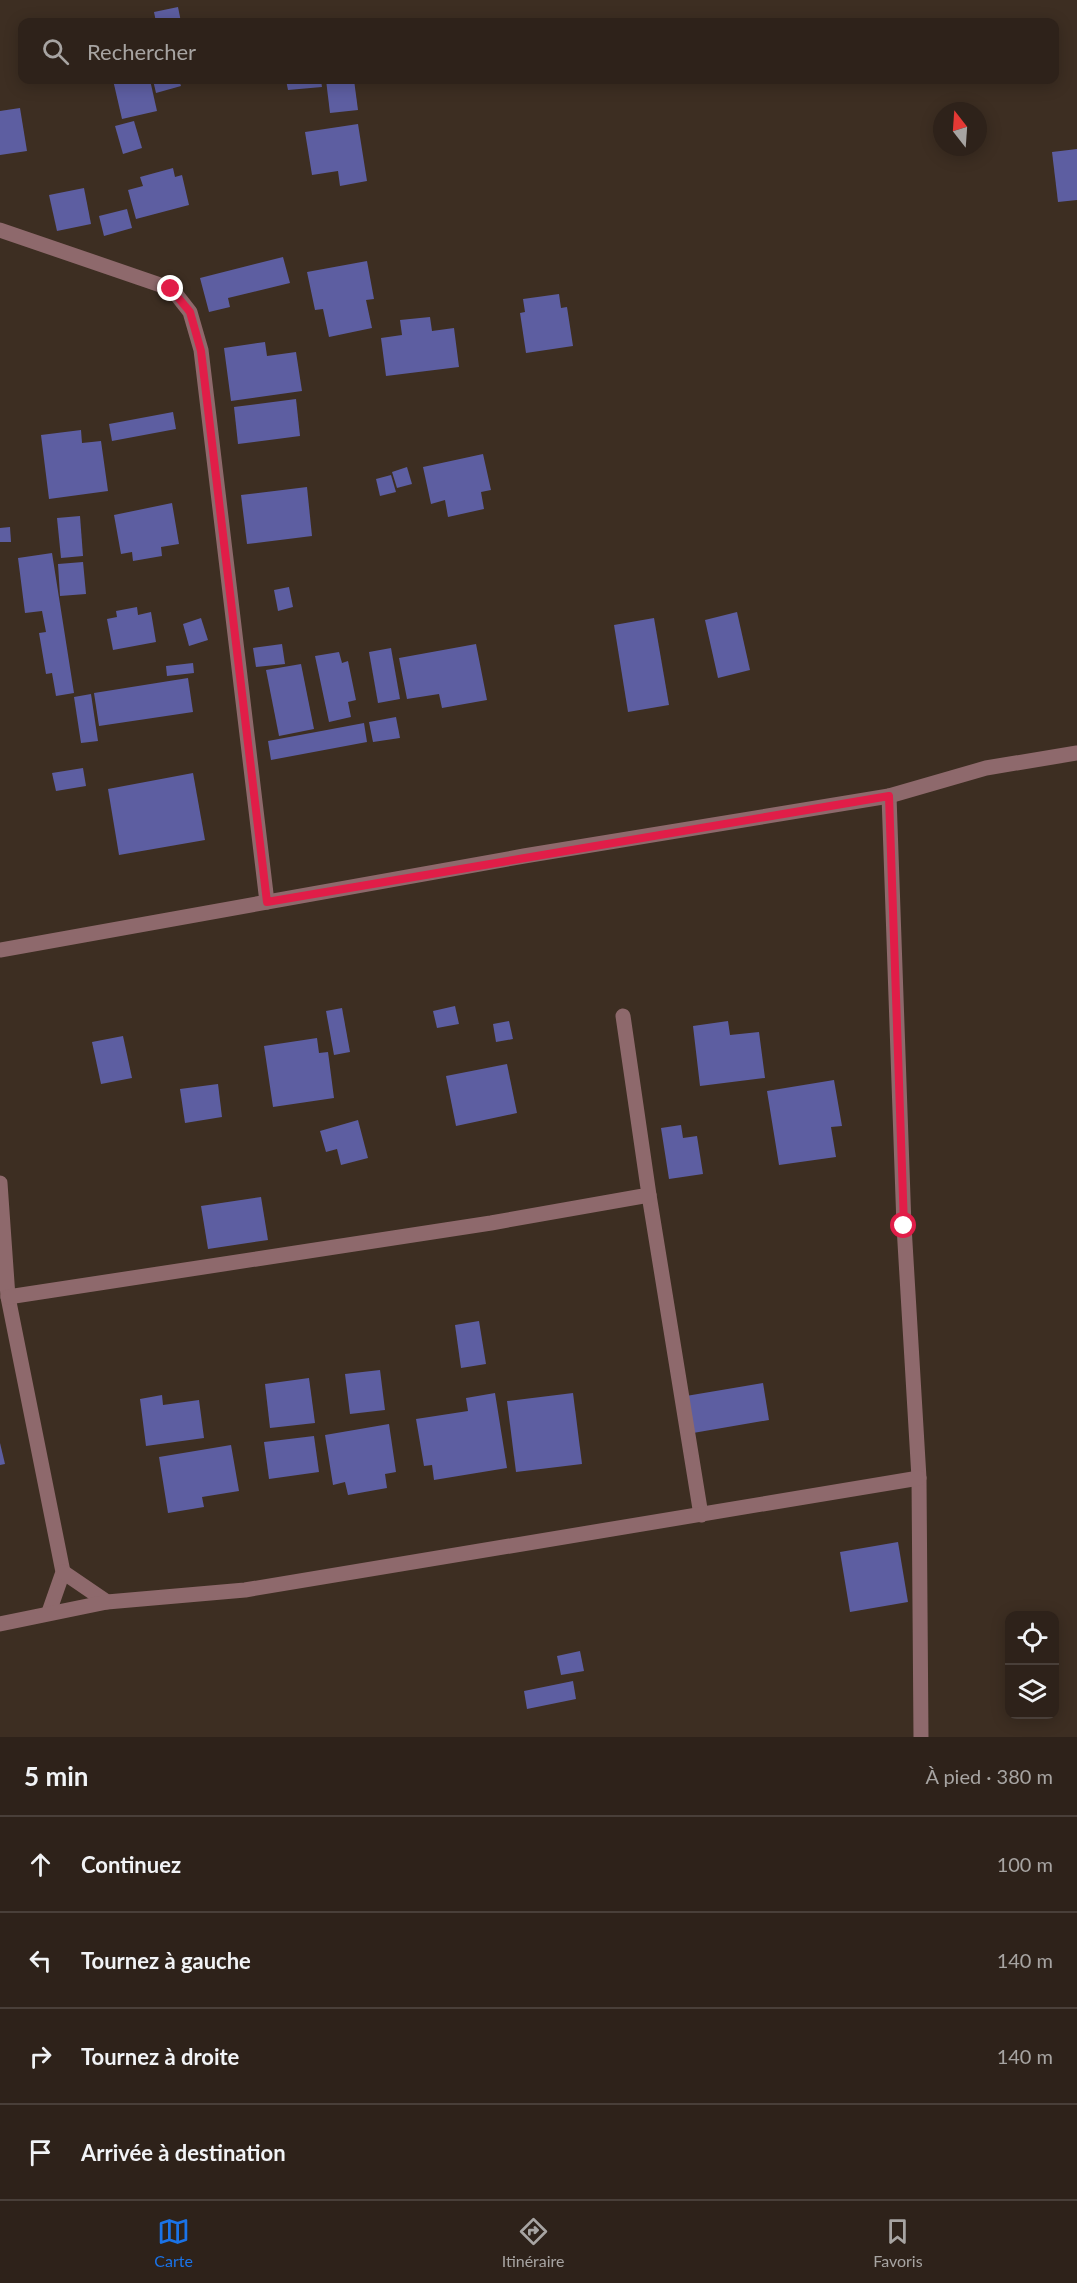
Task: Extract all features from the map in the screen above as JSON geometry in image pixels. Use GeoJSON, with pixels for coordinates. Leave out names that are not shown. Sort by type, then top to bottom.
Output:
{"type":"FeatureCollection","features":[{"type":"Feature","properties":{"kind":"street"},"geometry":{"type":"LineString","coordinates":[[0,230],[171,289],[190,312],[201,351],[267,902]]}},
{"type":"Feature","properties":{"kind":"street"},"geometry":{"type":"LineString","coordinates":[[0,950],[889,796],[986,768],[1077,753]]}},
{"type":"Feature","properties":{"kind":"street"},"geometry":{"type":"LineString","coordinates":[[889,796],[904,1226],[919,1478],[921,1737]]}},
{"type":"Feature","properties":{"kind":"street"},"geometry":{"type":"LineString","coordinates":[[622,1016],[701,1515]]}},
{"type":"Feature","properties":{"kind":"street"},"geometry":{"type":"LineString","coordinates":[[0,1183],[8,1297],[63,1572],[49,1612]]}},
{"type":"Feature","properties":{"kind":"street"},"geometry":{"type":"LineString","coordinates":[[8,1297],[491,1223],[649,1195]]}},
{"type":"Feature","properties":{"kind":"street"},"geometry":{"type":"LineString","coordinates":[[0,1624],[49,1612],[107,1602],[245,1590],[919,1478]]}},
{"type":"Feature","properties":{"kind":"street"},"geometry":{"type":"LineString","coordinates":[[63,1572],[107,1602]]}},
{"type":"Feature","properties":{"kind":"building"},"geometry":{"type":"Polygon","coordinates":[[[178,7],[180,18],[155,18],[154,12],[178,7]]]}},
{"type":"Feature","properties":{"kind":"building"},"geometry":{"type":"Polygon","coordinates":[[[114,84],[151,84],[157,111],[122,119],[114,84]]]}},
{"type":"Feature","properties":{"kind":"building"},"geometry":{"type":"Polygon","coordinates":[[[154,84],[180,84],[181,86],[156,93],[154,84]]]}},
{"type":"Feature","properties":{"kind":"building"},"geometry":{"type":"Polygon","coordinates":[[[287,84],[322,84],[322,87],[288,90],[287,84]]]}},
{"type":"Feature","properties":{"kind":"building"},"geometry":{"type":"Polygon","coordinates":[[[326,84],[355,84],[358,110],[330,113],[326,84]]]}},
{"type":"Feature","properties":{"kind":"building"},"geometry":{"type":"Polygon","coordinates":[[[20,108],[27,151],[0,155],[0,111],[20,108]]]}},
{"type":"Feature","properties":{"kind":"building"},"geometry":{"type":"Polygon","coordinates":[[[134,121],[142,148],[123,154],[115,126],[134,121]]]}},
{"type":"Feature","properties":{"kind":"building"},"geometry":{"type":"Polygon","coordinates":[[[358,124],[367,181],[340,186],[338,171],[312,175],[305,132],[358,124]]]}},
{"type":"Feature","properties":{"kind":"building"},"geometry":{"type":"Polygon","coordinates":[[[1077,149],[1077,200],[1058,202],[1052,152],[1077,149]]]}},
{"type":"Feature","properties":{"kind":"building"},"geometry":{"type":"Polygon","coordinates":[[[173,168],[175,177],[182,175],[189,205],[136,219],[128,190],[143,186],[140,177],[173,168]]]}},
{"type":"Feature","properties":{"kind":"building"},"geometry":{"type":"Polygon","coordinates":[[[84,188],[91,224],[57,231],[49,195],[84,188]]]}},
{"type":"Feature","properties":{"kind":"building"},"geometry":{"type":"Polygon","coordinates":[[[127,209],[132,228],[104,236],[99,216],[127,209]]]}},
{"type":"Feature","properties":{"kind":"building"},"geometry":{"type":"Polygon","coordinates":[[[283,257],[290,283],[228,298],[230,307],[209,312],[200,278],[283,257]]]}},
{"type":"Feature","properties":{"kind":"building"},"geometry":{"type":"Polygon","coordinates":[[[367,261],[374,299],[366,300],[372,328],[329,337],[323,309],[315,310],[307,272],[367,261]]]}},
{"type":"Feature","properties":{"kind":"building"},"geometry":{"type":"Polygon","coordinates":[[[559,294],[561,308],[567,307],[573,346],[526,353],[520,313],[525,312],[523,299],[559,294]]]}},
{"type":"Feature","properties":{"kind":"building"},"geometry":{"type":"Polygon","coordinates":[[[430,317],[432,331],[454,328],[459,367],[386,376],[381,338],[402,335],[400,320],[430,317]]]}},
{"type":"Feature","properties":{"kind":"building"},"geometry":{"type":"Polygon","coordinates":[[[265,342],[267,356],[296,352],[302,391],[231,401],[224,348],[265,342]]]}},
{"type":"Feature","properties":{"kind":"building"},"geometry":{"type":"Polygon","coordinates":[[[296,399],[300,436],[238,444],[234,407],[296,399]]]}},
{"type":"Feature","properties":{"kind":"building"},"geometry":{"type":"Polygon","coordinates":[[[173,412],[176,429],[112,441],[109,424],[173,412]]]}},
{"type":"Feature","properties":{"kind":"building"},"geometry":{"type":"Polygon","coordinates":[[[81,430],[82,443],[101,441],[108,491],[49,499],[41,435],[81,430]]]}},
{"type":"Feature","properties":{"kind":"building"},"geometry":{"type":"Polygon","coordinates":[[[483,454],[491,490],[481,492],[484,509],[448,517],[445,500],[431,504],[423,467],[483,454]]]}},
{"type":"Feature","properties":{"kind":"building"},"geometry":{"type":"Polygon","coordinates":[[[407,467],[412,484],[397,488],[392,472],[407,467]]]}},
{"type":"Feature","properties":{"kind":"building"},"geometry":{"type":"Polygon","coordinates":[[[391,475],[396,492],[380,496],[376,479],[391,475]]]}},
{"type":"Feature","properties":{"kind":"building"},"geometry":{"type":"Polygon","coordinates":[[[307,487],[312,536],[247,544],[241,495],[307,487]]]}},
{"type":"Feature","properties":{"kind":"building"},"geometry":{"type":"Polygon","coordinates":[[[172,503],[179,544],[161,547],[162,556],[133,561],[132,552],[121,554],[114,515],[172,503]]]}},
{"type":"Feature","properties":{"kind":"building"},"geometry":{"type":"Polygon","coordinates":[[[80,516],[83,556],[61,558],[57,518],[80,516]]]}},
{"type":"Feature","properties":{"kind":"building"},"geometry":{"type":"Polygon","coordinates":[[[10,527],[11,542],[0,542],[0,528],[10,527]]]}},
{"type":"Feature","properties":{"kind":"building"},"geometry":{"type":"Polygon","coordinates":[[[52,553],[74,693],[56,696],[52,673],[46,674],[39,633],[46,632],[42,611],[25,613],[18,558],[52,553]]]}},
{"type":"Feature","properties":{"kind":"building"},"geometry":{"type":"Polygon","coordinates":[[[83,562],[86,594],[60,596],[58,564],[83,562]]]}},
{"type":"Feature","properties":{"kind":"building"},"geometry":{"type":"Polygon","coordinates":[[[289,587],[293,607],[278,611],[274,590],[289,587]]]}},
{"type":"Feature","properties":{"kind":"building"},"geometry":{"type":"Polygon","coordinates":[[[137,607],[138,615],[151,612],[156,642],[113,650],[107,619],[117,617],[116,611],[137,607]]]}},
{"type":"Feature","properties":{"kind":"building"},"geometry":{"type":"Polygon","coordinates":[[[737,612],[750,670],[718,678],[705,620],[737,612]]]}},
{"type":"Feature","properties":{"kind":"building"},"geometry":{"type":"Polygon","coordinates":[[[201,618],[208,640],[189,646],[183,624],[201,618]]]}},
{"type":"Feature","properties":{"kind":"building"},"geometry":{"type":"Polygon","coordinates":[[[654,618],[669,705],[628,712],[614,625],[654,618]]]}},
{"type":"Feature","properties":{"kind":"building"},"geometry":{"type":"Polygon","coordinates":[[[282,644],[285,664],[256,667],[253,648],[282,644]]]}},
{"type":"Feature","properties":{"kind":"building"},"geometry":{"type":"Polygon","coordinates":[[[476,644],[487,700],[442,708],[439,694],[407,699],[399,658],[476,644]]]}},
{"type":"Feature","properties":{"kind":"building"},"geometry":{"type":"Polygon","coordinates":[[[391,648],[400,699],[378,703],[369,652],[391,648]]]}},
{"type":"Feature","properties":{"kind":"building"},"geometry":{"type":"Polygon","coordinates":[[[339,652],[342,663],[348,661],[356,700],[348,702],[351,717],[329,722],[315,656],[339,652]]]}},
{"type":"Feature","properties":{"kind":"building"},"geometry":{"type":"Polygon","coordinates":[[[193,663],[194,673],[167,676],[166,666],[193,663]]]}},
{"type":"Feature","properties":{"kind":"building"},"geometry":{"type":"Polygon","coordinates":[[[301,664],[314,729],[279,736],[266,670],[301,664]]]}},
{"type":"Feature","properties":{"kind":"building"},"geometry":{"type":"Polygon","coordinates":[[[188,678],[193,712],[99,726],[94,693],[188,678]]]}},
{"type":"Feature","properties":{"kind":"building"},"geometry":{"type":"Polygon","coordinates":[[[91,694],[98,741],[81,743],[74,697],[91,694]]]}},
{"type":"Feature","properties":{"kind":"building"},"geometry":{"type":"Polygon","coordinates":[[[396,717],[400,738],[373,742],[369,722],[396,717]]]}},
{"type":"Feature","properties":{"kind":"building"},"geometry":{"type":"Polygon","coordinates":[[[364,723],[367,742],[271,760],[268,741],[364,723]]]}},
{"type":"Feature","properties":{"kind":"building"},"geometry":{"type":"Polygon","coordinates":[[[83,768],[86,786],[56,791],[52,773],[83,768]]]}},
{"type":"Feature","properties":{"kind":"building"},"geometry":{"type":"Polygon","coordinates":[[[193,773],[205,840],[119,855],[108,789],[193,773]]]}},
{"type":"Feature","properties":{"kind":"building"},"geometry":{"type":"Polygon","coordinates":[[[455,1006],[459,1024],[437,1028],[433,1011],[455,1006]]]}},
{"type":"Feature","properties":{"kind":"building"},"geometry":{"type":"Polygon","coordinates":[[[342,1008],[350,1052],[334,1055],[326,1011],[342,1008]]]}},
{"type":"Feature","properties":{"kind":"building"},"geometry":{"type":"Polygon","coordinates":[[[509,1021],[513,1039],[496,1042],[493,1024],[509,1021]]]}},
{"type":"Feature","properties":{"kind":"building"},"geometry":{"type":"Polygon","coordinates":[[[728,1021],[730,1035],[759,1032],[765,1078],[700,1086],[693,1026],[728,1021]]]}},
{"type":"Feature","properties":{"kind":"building"},"geometry":{"type":"Polygon","coordinates":[[[123,1036],[132,1078],[101,1084],[92,1042],[123,1036]]]}},
{"type":"Feature","properties":{"kind":"building"},"geometry":{"type":"Polygon","coordinates":[[[317,1038],[319,1053],[328,1052],[334,1098],[273,1107],[264,1046],[317,1038]]]}},
{"type":"Feature","properties":{"kind":"building"},"geometry":{"type":"Polygon","coordinates":[[[507,1064],[517,1113],[456,1126],[446,1076],[507,1064]]]}},
{"type":"Feature","properties":{"kind":"building"},"geometry":{"type":"Polygon","coordinates":[[[834,1080],[842,1126],[831,1127],[836,1157],[779,1165],[767,1091],[834,1080]]]}},
{"type":"Feature","properties":{"kind":"building"},"geometry":{"type":"Polygon","coordinates":[[[218,1084],[222,1117],[185,1123],[180,1089],[218,1084]]]}},
{"type":"Feature","properties":{"kind":"building"},"geometry":{"type":"Polygon","coordinates":[[[358,1120],[368,1158],[341,1165],[337,1149],[326,1152],[320,1131],[358,1120]]]}},
{"type":"Feature","properties":{"kind":"building"},"geometry":{"type":"Polygon","coordinates":[[[681,1125],[683,1138],[697,1136],[703,1174],[669,1179],[661,1128],[681,1125]]]}},
{"type":"Feature","properties":{"kind":"building"},"geometry":{"type":"Polygon","coordinates":[[[261,1197],[268,1240],[208,1249],[201,1206],[261,1197]]]}},
{"type":"Feature","properties":{"kind":"building"},"geometry":{"type":"Polygon","coordinates":[[[479,1321],[486,1364],[461,1368],[455,1325],[479,1321]]]}},
{"type":"Feature","properties":{"kind":"building"},"geometry":{"type":"Polygon","coordinates":[[[380,1370],[385,1410],[350,1414],[345,1374],[380,1370]]]}},
{"type":"Feature","properties":{"kind":"building"},"geometry":{"type":"Polygon","coordinates":[[[309,1378],[315,1423],[270,1428],[265,1384],[309,1378]]]}},
{"type":"Feature","properties":{"kind":"building"},"geometry":{"type":"Polygon","coordinates":[[[763,1383],[769,1420],[693,1433],[686,1396],[763,1383]]]}},
{"type":"Feature","properties":{"kind":"building"},"geometry":{"type":"Polygon","coordinates":[[[495,1393],[507,1468],[434,1480],[432,1465],[424,1466],[416,1419],[468,1411],[466,1398],[495,1393]]]}},
{"type":"Feature","properties":{"kind":"building"},"geometry":{"type":"Polygon","coordinates":[[[573,1393],[582,1464],[516,1472],[507,1401],[573,1393]]]}},
{"type":"Feature","properties":{"kind":"building"},"geometry":{"type":"Polygon","coordinates":[[[162,1395],[163,1405],[199,1400],[204,1438],[146,1446],[140,1399],[162,1395]]]}},
{"type":"Feature","properties":{"kind":"building"},"geometry":{"type":"Polygon","coordinates":[[[389,1424],[396,1472],[385,1474],[387,1488],[348,1495],[345,1482],[333,1485],[325,1435],[389,1424]]]}},
{"type":"Feature","properties":{"kind":"building"},"geometry":{"type":"Polygon","coordinates":[[[314,1436],[319,1472],[269,1479],[264,1442],[314,1436]]]}},
{"type":"Feature","properties":{"kind":"building"},"geometry":{"type":"Polygon","coordinates":[[[0,1443],[5,1464],[0,1465],[0,1443]]]}},
{"type":"Feature","properties":{"kind":"building"},"geometry":{"type":"Polygon","coordinates":[[[231,1445],[239,1491],[202,1497],[204,1507],[168,1513],[159,1457],[231,1445]]]}},
{"type":"Feature","properties":{"kind":"building"},"geometry":{"type":"Polygon","coordinates":[[[898,1542],[908,1602],[850,1612],[840,1552],[898,1542]]]}},
{"type":"Feature","properties":{"kind":"building"},"geometry":{"type":"Polygon","coordinates":[[[580,1651],[584,1671],[561,1675],[557,1656],[580,1651]]]}},
{"type":"Feature","properties":{"kind":"building"},"geometry":{"type":"Polygon","coordinates":[[[573,1681],[576,1699],[527,1709],[524,1691],[573,1681]]]}},
{"type":"Feature","properties":{"kind":"route"},"geometry":{"type":"LineString","coordinates":[[171,289],[190,312],[201,351],[267,902],[524,856],[889,796],[904,1226]]}}]}
